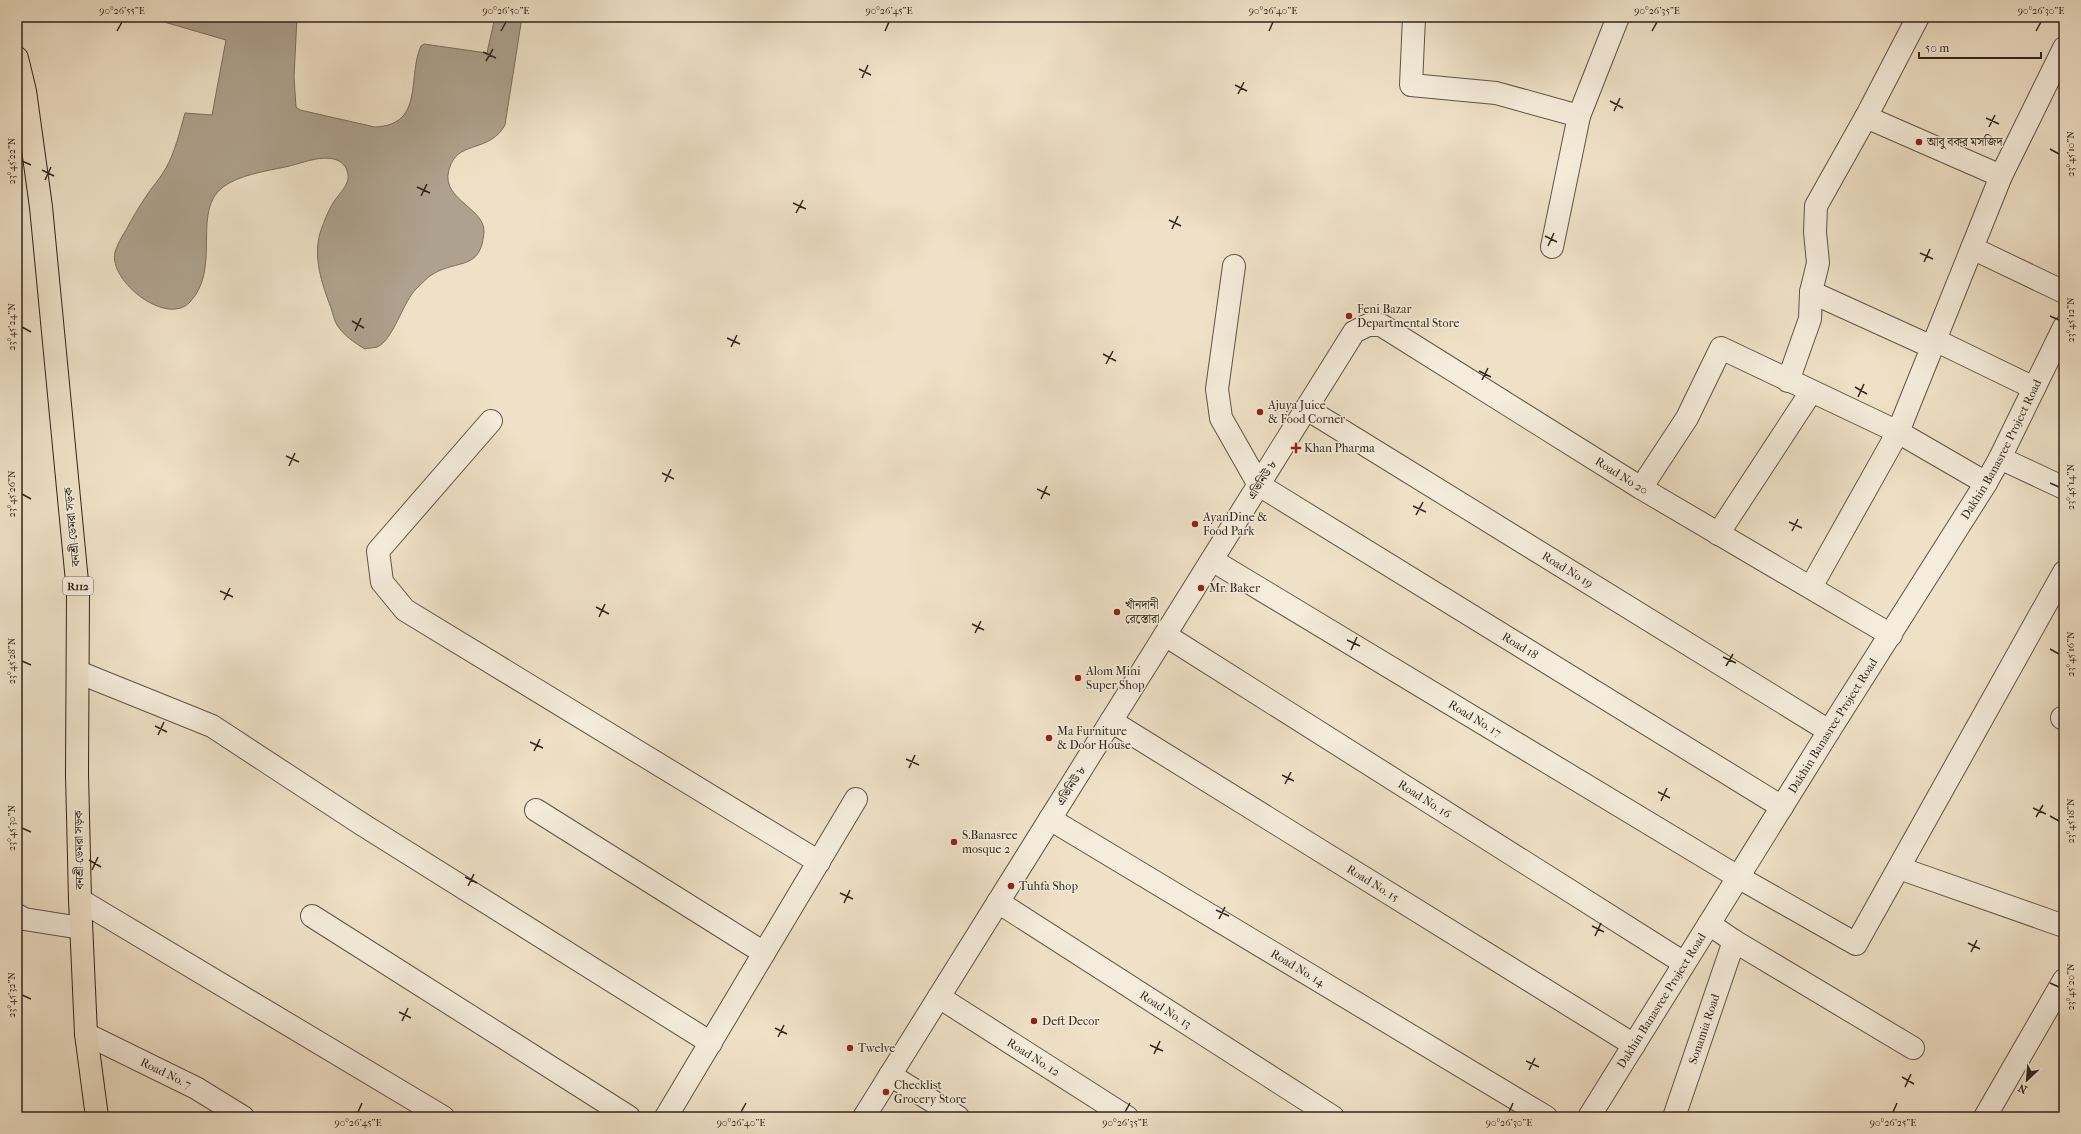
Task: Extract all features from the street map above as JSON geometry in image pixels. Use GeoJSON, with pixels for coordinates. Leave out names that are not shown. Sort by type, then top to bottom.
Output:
{"type":"FeatureCollection","features":[{"type":"Feature","properties":{"kind":"main road","name":"বনশ্রী-ডেমরা সড়ক"},"geometry":{"type":"LineString","coordinates":[[17,58],[24,91],[42,223],[78,592],[77,774],[81,928],[86,1034],[97,1117]]}},
{"type":"Feature","properties":{"kind":"street"},"geometry":{"type":"LineString","coordinates":[[1414,17],[1411,85],[1496,93],[1579,116]]}},
{"type":"Feature","properties":{"kind":"street"},"geometry":{"type":"LineString","coordinates":[[1552,247],[1579,116],[1618,17]]}},
{"type":"Feature","properties":{"kind":"street"},"geometry":{"type":"LineString","coordinates":[[1788,381],[1810,319],[1811,292],[1818,263],[1815,232],[1816,206],[1866,117],[1918,17]]}},
{"type":"Feature","properties":{"kind":"street"},"geometry":{"type":"LineString","coordinates":[[1811,587],[1898,432],[2001,176],[2064,48]]}},
{"type":"Feature","properties":{"kind":"street"},"geometry":{"type":"LineString","coordinates":[[1866,117],[2001,176]]}},
{"type":"Feature","properties":{"kind":"street"},"geometry":{"type":"LineString","coordinates":[[1972,248],[2064,292]]}},
{"type":"Feature","properties":{"kind":"street"},"geometry":{"type":"LineString","coordinates":[[1234,266],[1217,388],[1218,405],[1221,418],[1259,485]]}},
{"type":"Feature","properties":{"kind":"street"},"geometry":{"type":"LineString","coordinates":[[1811,292],[2034,388]]}},
{"type":"Feature","properties":{"kind":"street","name":"Road No 20"},"geometry":{"type":"LineString","coordinates":[[1354,332],[1368,325],[1381,325],[1641,488],[1891,635]]}},
{"type":"Feature","properties":{"kind":"street","name":"Dakhin Banasree Project Road"},"geometry":{"type":"LineString","coordinates":[[1589,1117],[1829,731],[1986,483],[2000,458],[2064,328]]}},
{"type":"Feature","properties":{"kind":"street","name":"এভিনিউ ৮"},"geometry":{"type":"LineString","coordinates":[[864,1117],[1354,332]]}},
{"type":"Feature","properties":{"kind":"street"},"geometry":{"type":"LineString","coordinates":[[1641,488],[1687,418],[1721,348],[1898,432],[1986,483]]}},
{"type":"Feature","properties":{"kind":"street"},"geometry":{"type":"LineString","coordinates":[[1718,534],[1811,392]]}},
{"type":"Feature","properties":{"kind":"street","name":"Road No 19"},"geometry":{"type":"LineString","coordinates":[[1307,409],[1829,731]]}},
{"type":"Feature","properties":{"kind":"street"},"geometry":{"type":"LineString","coordinates":[[490,421],[378,551],[382,582],[405,610],[818,862]]}},
{"type":"Feature","properties":{"kind":"street"},"geometry":{"type":"LineString","coordinates":[[2000,458],[2064,488]]}},
{"type":"Feature","properties":{"kind":"street","name":"Road 18"},"geometry":{"type":"LineString","coordinates":[[1259,485],[1782,807]]}},
{"type":"Feature","properties":{"kind":"street","name":"Road No. 17"},"geometry":{"type":"LineString","coordinates":[[1212,560],[1738,877],[1856,944],[1898,868]]}},
{"type":"Feature","properties":{"kind":"street"},"geometry":{"type":"LineString","coordinates":[[2064,572],[1898,868],[2064,926]]}},
{"type":"Feature","properties":{"kind":"street","name":"Road No. 16"},"geometry":{"type":"LineString","coordinates":[[1165,635],[1684,963]]}},
{"type":"Feature","properties":{"kind":"street"},"geometry":{"type":"LineString","coordinates":[[78,672],[212,726],[360,823],[711,1043]]}},
{"type":"Feature","properties":{"kind":"street","name":"Road No. 15"},"geometry":{"type":"LineString","coordinates":[[1111,721],[1634,1045]]}},
{"type":"Feature","properties":{"kind":"street"},"geometry":{"type":"LineString","coordinates":[[666,1117],[856,799]]}},
{"type":"Feature","properties":{"kind":"street"},"geometry":{"type":"LineString","coordinates":[[536,810],[764,953]]}},
{"type":"Feature","properties":{"kind":"street","name":"Road No. 14"},"geometry":{"type":"LineString","coordinates":[[1050,818],[1546,1117]]}},
{"type":"Feature","properties":{"kind":"street"},"geometry":{"type":"LineString","coordinates":[[80,900],[442,1117]]}},
{"type":"Feature","properties":{"kind":"street","name":"Road No. 13"},"geometry":{"type":"LineString","coordinates":[[998,902],[1332,1117]]}},
{"type":"Feature","properties":{"kind":"street"},"geometry":{"type":"LineString","coordinates":[[17,915],[24,919],[81,928]]}},
{"type":"Feature","properties":{"kind":"street"},"geometry":{"type":"LineString","coordinates":[[312,916],[629,1117]]}},
{"type":"Feature","properties":{"kind":"street"},"geometry":{"type":"LineString","coordinates":[[1709,924],[1734,942],[1913,1048]]}},
{"type":"Feature","properties":{"kind":"street","name":"Sonamia Road"},"geometry":{"type":"LineString","coordinates":[[1674,1117],[1734,942]]}},
{"type":"Feature","properties":{"kind":"street"},"geometry":{"type":"LineString","coordinates":[[1985,1117],[2064,980]]}},
{"type":"Feature","properties":{"kind":"street","name":"Road No. 12"},"geometry":{"type":"LineString","coordinates":[[939,997],[1127,1117]]}},
{"type":"Feature","properties":{"kind":"street","name":"Road No. 7"},"geometry":{"type":"LineString","coordinates":[[86,1034],[196,1088],[243,1117]]}},
{"type":"Feature","properties":{"kind":"street"},"geometry":{"type":"LineString","coordinates":[[890,1075],[958,1117]]}},
{"type":"Feature","properties":{"kind":"shaded area"},"geometry":{"type":"Polygon","coordinates":[[[147,17],[297,17],[294,77],[296,107],[300,110],[375,127],[391,124],[401,118],[408,108],[412,97],[417,58],[421,46],[424,44],[487,53],[495,17],[522,17],[505,125],[492,139],[462,152],[456,157],[451,164],[448,176],[450,186],[455,194],[477,215],[482,223],[484,232],[482,244],[478,253],[467,262],[442,269],[429,277],[412,294],[393,329],[383,343],[377,347],[365,349],[346,336],[337,325],[319,270],[318,240],[321,230],[331,206],[346,185],[348,179],[345,166],[341,162],[326,158],[253,174],[237,179],[223,187],[214,197],[209,210],[204,273],[199,288],[190,302],[180,308],[168,309],[154,305],[141,297],[121,276],[115,264],[115,252],[137,210],[164,172],[177,141],[185,113],[212,115],[226,40],[147,17]]]}},
{"type":"Feature","properties":{"kind":"place","name":"আবু বকর মসজিদ"},"geometry":{"type":"Point","coordinates":[1919,142]}},
{"type":"Feature","properties":{"kind":"place","name":"Feni Bazar Departmental Store"},"geometry":{"type":"Point","coordinates":[1349,316]}},
{"type":"Feature","properties":{"kind":"place","name":"Ajuya Juice & Food Corner"},"geometry":{"type":"Point","coordinates":[1260,412]}},
{"type":"Feature","properties":{"kind":"place","name":"Khan Pharma"},"geometry":{"type":"Point","coordinates":[1296,448]}},
{"type":"Feature","properties":{"kind":"place","name":"AyanDine & Food Park"},"geometry":{"type":"Point","coordinates":[1195,524]}},
{"type":"Feature","properties":{"kind":"place","name":"Mr. Baker"},"geometry":{"type":"Point","coordinates":[1201,588]}},
{"type":"Feature","properties":{"kind":"place","name":"খাঁনদানী রেস্তোরা"},"geometry":{"type":"Point","coordinates":[1117,612]}},
{"type":"Feature","properties":{"kind":"place","name":"Alom Mini Super Shop"},"geometry":{"type":"Point","coordinates":[1078,678]}},
{"type":"Feature","properties":{"kind":"place","name":"Ma Furniture & Door House"},"geometry":{"type":"Point","coordinates":[1049,738]}},
{"type":"Feature","properties":{"kind":"place","name":"S.Banasree mosque 2"},"geometry":{"type":"Point","coordinates":[954,842]}},
{"type":"Feature","properties":{"kind":"place","name":"Tuhfa Shop"},"geometry":{"type":"Point","coordinates":[1011,886]}},
{"type":"Feature","properties":{"kind":"place","name":"Deft Decor"},"geometry":{"type":"Point","coordinates":[1034,1021]}},
{"type":"Feature","properties":{"kind":"place","name":"Twelve"},"geometry":{"type":"Point","coordinates":[850,1048]}},
{"type":"Feature","properties":{"kind":"place","name":"Checklist Grocery Store"},"geometry":{"type":"Point","coordinates":[886,1092]}}]}
